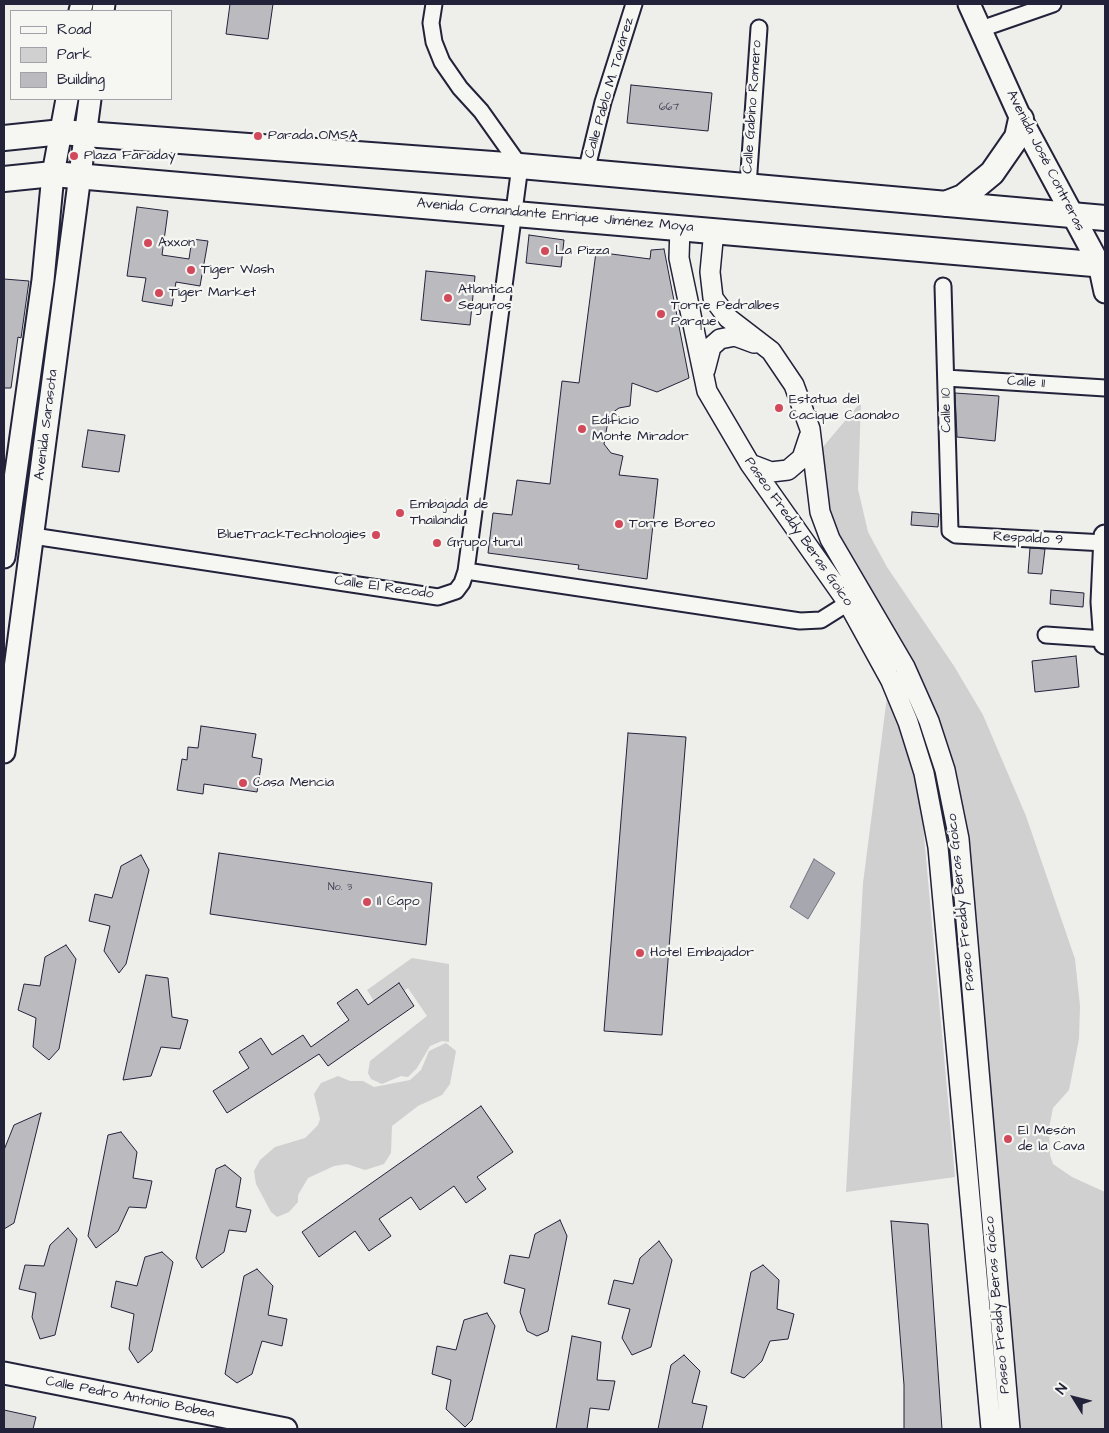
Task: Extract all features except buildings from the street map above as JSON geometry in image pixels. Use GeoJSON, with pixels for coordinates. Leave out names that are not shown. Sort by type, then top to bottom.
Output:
{"type":"FeatureCollection","features":[{"type":"Feature","properties":{"kind":"main road","name":"Avenida José Contreras"},"geometry":{"type":"LineString","coordinates":[[969,4],[1020,120],[1102,264],[1105,292]]}},
{"type":"Feature","properties":{"kind":"main road","name":"Avenida Sarasota"},"geometry":{"type":"LineString","coordinates":[[4,557],[43,280],[53,174],[67,100]]}},
{"type":"Feature","properties":{"kind":"main road","name":"Avenida Sarasota"},"geometry":{"type":"LineString","coordinates":[[4,752],[90,100]]}},
{"type":"Feature","properties":{"kind":"main road"},"geometry":{"type":"LineString","coordinates":[[944,204],[963,197],[992,173],[1017,137],[1020,120]]}},
{"type":"Feature","properties":{"kind":"main road"},"geometry":{"type":"LineString","coordinates":[[4,138],[62,132],[520,166],[1105,218]]}},
{"type":"Feature","properties":{"kind":"main road","name":"Avenida Comandante Enrique Jiménez Moya"},"geometry":{"type":"LineString","coordinates":[[4,179],[53,174],[79,176],[1102,264]]}},
{"type":"Feature","properties":{"kind":"main road"},"geometry":{"type":"LineString","coordinates":[[1105,536],[1102,602],[1105,643]]}},
{"type":"Feature","properties":{"kind":"main road","name":"Calle Pedro Antonio Bobea"},"geometry":{"type":"LineString","coordinates":[[4,1373],[286,1429]]}},
{"type":"Feature","properties":{"kind":"street"},"geometry":{"type":"LineString","coordinates":[[434,4],[431,23],[434,42],[442,62],[460,88],[481,111],[520,166]]}},
{"type":"Feature","properties":{"kind":"street","name":"Calle Pablo M. Tavárez"},"geometry":{"type":"LineString","coordinates":[[586,172],[603,102],[634,4]]}},
{"type":"Feature","properties":{"kind":"street"},"geometry":{"type":"LineString","coordinates":[[981,29],[1053,4]]}},
{"type":"Feature","properties":{"kind":"street","name":"Calle Gabino Romero"},"geometry":{"type":"LineString","coordinates":[[748,186],[759,28]]}},
{"type":"Feature","properties":{"kind":"street","name":"Calle El Recodo"},"geometry":{"type":"LineString","coordinates":[[33,536],[438,597],[456,591],[462,583],[466,571],[520,166]]}},
{"type":"Feature","properties":{"kind":"street","name":"Paseo Freddy Beras Goico"},"geometry":{"type":"LineString","coordinates":[[680,227],[679,258],[707,391],[750,464],[848,603],[891,681],[908,722],[924,773],[938,847],[983,1238],[1010,1429]]}},
{"type":"Feature","properties":{"kind":"street","name":"Paseo Freddy Beras Goico"},"geometry":{"type":"LineString","coordinates":[[714,230],[710,272],[713,298],[728,318],[771,351],[794,385],[810,429],[820,512],[830,539],[905,667],[929,721],[945,770],[958,839],[983,1238],[991,1429]]}},
{"type":"Feature","properties":{"kind":"street","name":"Calle 10"},"geometry":{"type":"LineString","coordinates":[[943,286],[950,531],[952,533]]}},
{"type":"Feature","properties":{"kind":"street"},"geometry":{"type":"LineString","coordinates":[[707,391],[705,373],[707,354],[714,342],[735,336],[771,351]]}},
{"type":"Feature","properties":{"kind":"street","name":"Calle 11"},"geometry":{"type":"LineString","coordinates":[[946,378],[1105,388]]}},
{"type":"Feature","properties":{"kind":"street"},"geometry":{"type":"LineString","coordinates":[[750,464],[777,472],[793,467],[805,452],[810,429]]}},
{"type":"Feature","properties":{"kind":"street","name":"Respaldo 9"},"geometry":{"type":"LineString","coordinates":[[952,533],[1105,543]]}},
{"type":"Feature","properties":{"kind":"street"},"geometry":{"type":"LineString","coordinates":[[466,571],[800,621],[821,620],[848,603]]}},
{"type":"Feature","properties":{"kind":"street"},"geometry":{"type":"LineString","coordinates":[[1046,635],[1105,639]]}},
{"type":"Feature","properties":{"kind":"green space"},"geometry":{"type":"Polygon","coordinates":[[[861,402],[858,489],[868,532],[887,567],[954,666],[983,715],[1026,816],[1075,959],[1080,1006],[1079,1039],[1069,1090],[1053,1108],[1049,1128],[1050,1155],[1053,1164],[1072,1177],[1105,1192],[1105,1429],[1017,1429],[946,753],[826,507],[822,448],[861,402]]]}},
{"type":"Feature","properties":{"kind":"green space"},"geometry":{"type":"Polygon","coordinates":[[[888,689],[920,792],[955,1177],[846,1192],[863,883],[888,689]]]}},
{"type":"Feature","properties":{"kind":"green space"},"geometry":{"type":"Polygon","coordinates":[[[412,958],[449,964],[449,1042],[442,1041],[430,1046],[417,1068],[408,1077],[401,1076],[382,1084],[371,1079],[368,1073],[370,1061],[427,1016],[408,988],[378,1008],[367,990],[412,958]]]}},
{"type":"Feature","properties":{"kind":"green space"},"geometry":{"type":"Polygon","coordinates":[[[446,1043],[456,1051],[450,1084],[442,1095],[418,1106],[392,1126],[391,1153],[384,1164],[365,1170],[347,1164],[334,1166],[308,1178],[298,1195],[298,1202],[289,1212],[277,1217],[271,1212],[256,1184],[254,1171],[260,1160],[275,1147],[305,1138],[318,1125],[320,1119],[314,1094],[321,1083],[338,1076],[350,1081],[363,1081],[374,1087],[410,1080],[421,1070],[429,1051],[446,1043]]]}},
{"type":"Feature","properties":{"kind":"shaded area"},"geometry":{"type":"Polygon","coordinates":[[[814,859],[835,873],[808,919],[790,907],[814,859]]]}},
{"type":"Feature","properties":{"kind":"place","name":"Parada OMSA"},"geometry":{"type":"Point","coordinates":[258,136]}},
{"type":"Feature","properties":{"kind":"place","name":"Plaza Faraday"},"geometry":{"type":"Point","coordinates":[74,156]}},
{"type":"Feature","properties":{"kind":"place","name":"Axxon"},"geometry":{"type":"Point","coordinates":[148,243]}},
{"type":"Feature","properties":{"kind":"place","name":"La Pizza"},"geometry":{"type":"Point","coordinates":[545,251]}},
{"type":"Feature","properties":{"kind":"place","name":"Tiger Wash"},"geometry":{"type":"Point","coordinates":[191,270]}},
{"type":"Feature","properties":{"kind":"place","name":"Tiger Market"},"geometry":{"type":"Point","coordinates":[159,293]}},
{"type":"Feature","properties":{"kind":"place","name":"Atlantica Seguros"},"geometry":{"type":"Point","coordinates":[448,298]}},
{"type":"Feature","properties":{"kind":"place","name":"Torre Pedralbes Parque"},"geometry":{"type":"Point","coordinates":[661,314]}},
{"type":"Feature","properties":{"kind":"place","name":"Estatua del Cacique Caonabo"},"geometry":{"type":"Point","coordinates":[779,408]}},
{"type":"Feature","properties":{"kind":"place","name":"Edificio Monte Mirador"},"geometry":{"type":"Point","coordinates":[582,429]}},
{"type":"Feature","properties":{"kind":"place","name":"Embajada de Thailandia"},"geometry":{"type":"Point","coordinates":[400,513]}},
{"type":"Feature","properties":{"kind":"place","name":"Torre Boreo"},"geometry":{"type":"Point","coordinates":[619,524]}},
{"type":"Feature","properties":{"kind":"place","name":"BlueTrackTechnologies"},"geometry":{"type":"Point","coordinates":[376,535]}},
{"type":"Feature","properties":{"kind":"place","name":"Grupo turul"},"geometry":{"type":"Point","coordinates":[437,543]}},
{"type":"Feature","properties":{"kind":"place","name":"Casa Mencia"},"geometry":{"type":"Point","coordinates":[243,783]}},
{"type":"Feature","properties":{"kind":"place","name":"Il Capo"},"geometry":{"type":"Point","coordinates":[367,902]}},
{"type":"Feature","properties":{"kind":"place","name":"Hotel Embajador"},"geometry":{"type":"Point","coordinates":[640,953]}},
{"type":"Feature","properties":{"kind":"place","name":"El Mesón de la Cava"},"geometry":{"type":"Point","coordinates":[1008,1139]}}]}
